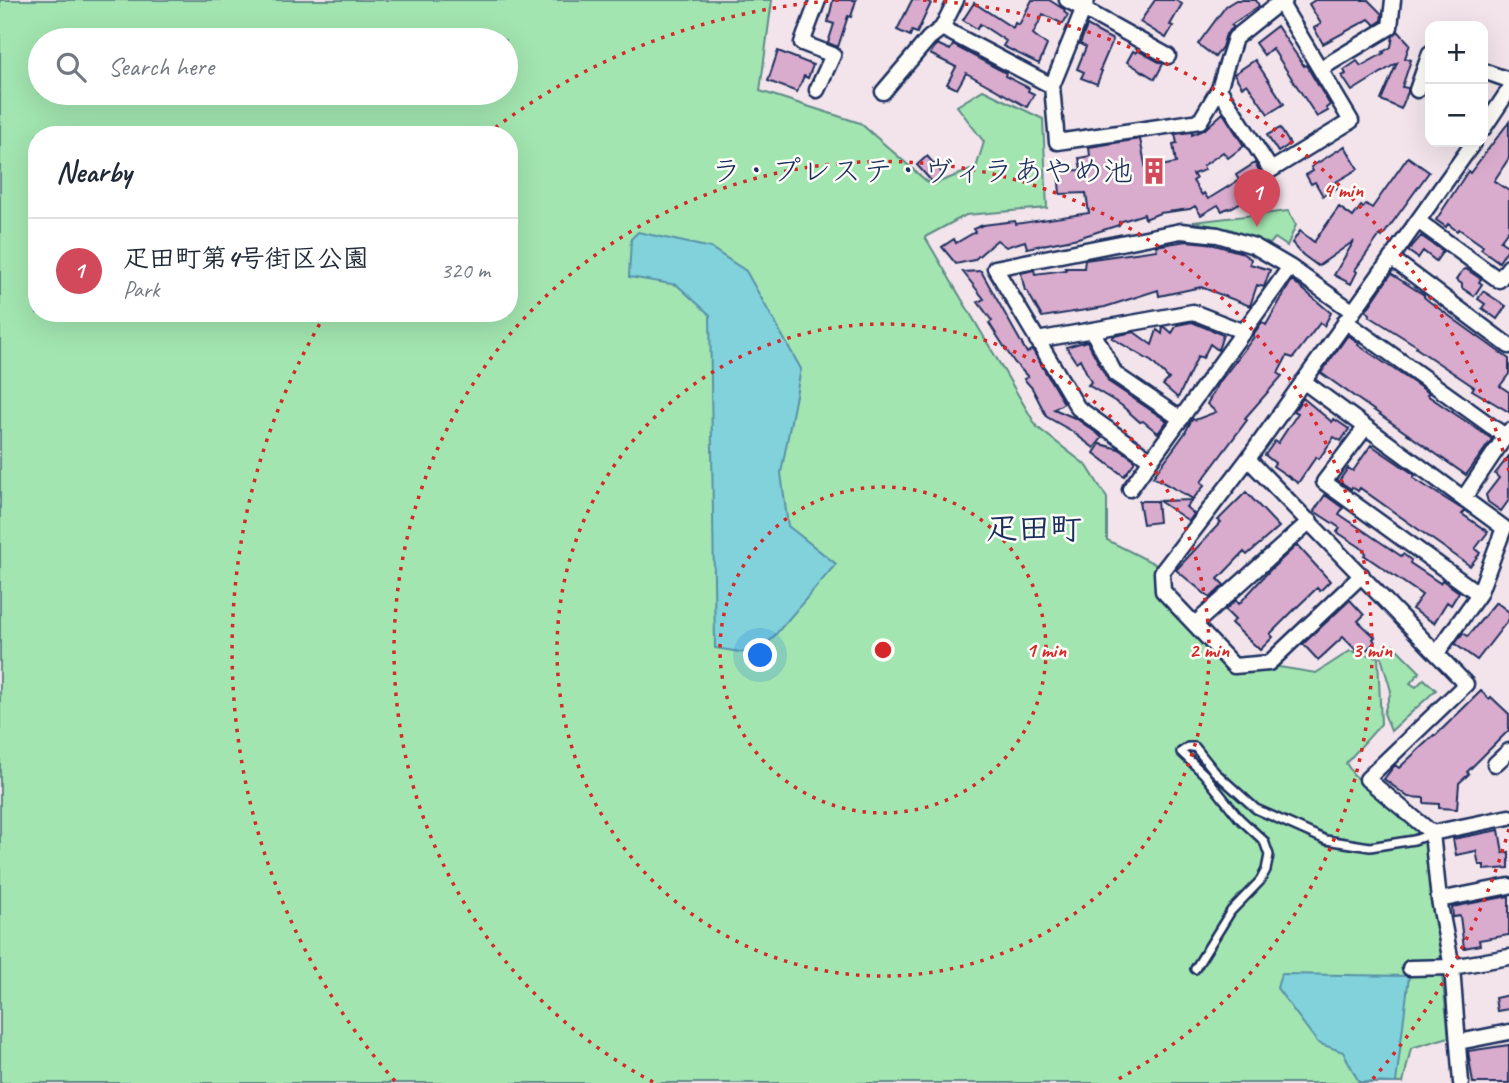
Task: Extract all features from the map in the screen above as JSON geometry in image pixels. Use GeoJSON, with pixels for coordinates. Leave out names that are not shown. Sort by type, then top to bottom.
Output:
{"type":"FeatureCollection","features":[{"type":"Feature","properties":{"kind":"street"},"geometry":{"type":"LineString","coordinates":[[817,90],[833,55],[802,43],[818,0]]}},
{"type":"Feature","properties":{"kind":"street"},"geometry":{"type":"LineString","coordinates":[[883,92],[929,38],[942,28],[956,0]]}},
{"type":"Feature","properties":{"kind":"street"},"geometry":{"type":"LineString","coordinates":[[1067,0],[1085,4],[1168,56]]}},
{"type":"Feature","properties":{"kind":"street"},"geometry":{"type":"LineString","coordinates":[[1320,69],[1390,27],[1393,0]]}},
{"type":"Feature","properties":{"kind":"street"},"geometry":{"type":"LineString","coordinates":[[1085,4],[1052,86],[1057,142],[1200,121],[1219,89],[1235,38],[1282,1],[1351,121],[1271,170],[1219,89]]}},
{"type":"Feature","properties":{"kind":"street"},"geometry":{"type":"LineString","coordinates":[[942,28],[1052,86]]}},
{"type":"Feature","properties":{"kind":"street"},"geometry":{"type":"LineString","coordinates":[[1417,90],[1425,67]]}},
{"type":"Feature","properties":{"kind":"street"},"geometry":{"type":"LineString","coordinates":[[1488,73],[1509,80]]}},
{"type":"Feature","properties":{"kind":"street"},"geometry":{"type":"LineString","coordinates":[[1488,122],[1509,90]]}},
{"type":"Feature","properties":{"kind":"street"},"geometry":{"type":"LineString","coordinates":[[1362,575],[1269,663],[1234,666],[1163,591],[1162,572],[1248,459],[1470,147]]}},
{"type":"Feature","properties":{"kind":"street"},"geometry":{"type":"LineString","coordinates":[[1418,221],[1499,280],[1509,267]]}},
{"type":"Feature","properties":{"kind":"street"},"geometry":{"type":"LineString","coordinates":[[1151,460],[1078,408],[995,268],[1181,231],[1218,235],[1254,246],[1290,267],[1348,316],[1507,433],[1463,499]]}},
{"type":"Feature","properties":{"kind":"street"},"geometry":{"type":"LineString","coordinates":[[1391,258],[1509,346]]}},
{"type":"Feature","properties":{"kind":"street"},"geometry":{"type":"LineString","coordinates":[[1130,489],[1290,267]]}},
{"type":"Feature","properties":{"kind":"street"},"geometry":{"type":"LineString","coordinates":[[1037,340],[1193,312],[1244,332]]}},
{"type":"Feature","properties":{"kind":"street"},"geometry":{"type":"LineString","coordinates":[[1092,330],[1115,374],[1181,419]]}},
{"type":"Feature","properties":{"kind":"street"},"geometry":{"type":"LineString","coordinates":[[1303,381],[1504,528],[1479,593],[1437,653]]}},
{"type":"Feature","properties":{"kind":"street"},"geometry":{"type":"LineString","coordinates":[[1365,428],[1325,482],[1479,593]]}},
{"type":"Feature","properties":{"kind":"street"},"geometry":{"type":"LineString","coordinates":[[1248,459],[1466,684],[1367,779],[1432,833],[1439,900],[1452,967],[1461,1083]]}},
{"type":"Feature","properties":{"kind":"street"},"geometry":{"type":"LineString","coordinates":[[1195,624],[1310,521]]}},
{"type":"Feature","properties":{"kind":"street"},"geometry":{"type":"LineString","coordinates":[[1495,764],[1509,751]]}},
{"type":"Feature","properties":{"kind":"street"},"geometry":{"type":"LineString","coordinates":[[1432,833],[1509,817]]}},
{"type":"Feature","properties":{"kind":"street"},"geometry":{"type":"LineString","coordinates":[[1439,900],[1509,886]]}},
{"type":"Feature","properties":{"kind":"street"},"geometry":{"type":"LineString","coordinates":[[1410,968],[1452,967],[1509,957]]}},
{"type":"Feature","properties":{"kind":"street"},"geometry":{"type":"LineString","coordinates":[[1459,1042],[1509,1032]]}},
{"type":"Feature","properties":{"kind":"lane"},"geometry":{"type":"LineString","coordinates":[[1195,969],[1231,911],[1260,881],[1269,855],[1264,841],[1238,818],[1204,774],[1181,752],[1188,747],[1195,747],[1214,772],[1256,809],[1326,840],[1370,847],[1414,840],[1432,833]]}},
{"type":"Feature","properties":{"kind":"green space"},"geometry":{"type":"Polygon","coordinates":[[[0,0],[772,0],[760,91],[860,123],[931,185],[976,168],[984,142],[957,106],[983,90],[1043,119],[1047,208],[966,215],[925,237],[1037,427],[1087,466],[1107,498],[1107,540],[1155,564],[1160,597],[1196,633],[1226,670],[1279,667],[1316,673],[1350,651],[1378,657],[1381,724],[1346,763],[1353,774],[1426,836],[1442,957],[1449,1037],[1411,1048],[1403,1083],[0,1083],[0,0]]]}},
{"type":"Feature","properties":{"kind":"green space"},"geometry":{"type":"Polygon","coordinates":[[[1288,211],[1296,225],[1287,246],[1275,238],[1270,244],[1230,229],[1193,222],[1288,211]]]}},
{"type":"Feature","properties":{"kind":"green space"},"geometry":{"type":"Polygon","coordinates":[[[1393,645],[1420,672],[1410,683],[1416,687],[1424,679],[1436,690],[1391,731],[1384,713],[1391,691],[1381,657],[1393,645]]]}},
{"type":"Feature","properties":{"kind":"water"},"geometry":{"type":"Polygon","coordinates":[[[638,232],[711,248],[746,271],[801,369],[781,473],[788,526],[836,564],[758,655],[715,648],[710,315],[677,285],[629,277],[631,239],[638,232]]]}},
{"type":"Feature","properties":{"kind":"water"},"geometry":{"type":"Polygon","coordinates":[[[1281,974],[1409,976],[1396,1083],[1359,1082],[1343,1052],[1318,1043],[1277,988],[1281,974]]]}},
{"type":"Feature","properties":{"kind":"building"},"geometry":{"type":"Polygon","coordinates":[[[833,0],[856,0],[838,47],[828,43],[834,24],[828,22],[833,0]]]}},
{"type":"Feature","properties":{"kind":"building"},"geometry":{"type":"Polygon","coordinates":[[[912,0],[931,3],[917,33],[912,31],[910,36],[897,30],[912,0]]]}},
{"type":"Feature","properties":{"kind":"building"},"geometry":{"type":"Polygon","coordinates":[[[1032,0],[1049,0],[1068,15],[1063,24],[1043,14],[1033,34],[1047,45],[1039,64],[1003,46],[1006,41],[980,24],[977,29],[963,20],[974,3],[1013,28],[1015,23],[1019,25],[1032,0]]]}},
{"type":"Feature","properties":{"kind":"building"},"geometry":{"type":"Polygon","coordinates":[[[1155,0],[1175,0],[1182,4],[1166,38],[1140,22],[1155,0]]]}},
{"type":"Feature","properties":{"kind":"building"},"geometry":{"type":"Polygon","coordinates":[[[1236,0],[1256,0],[1259,6],[1231,25],[1234,27],[1226,34],[1215,57],[1198,44],[1226,6],[1236,0]]]}},
{"type":"Feature","properties":{"kind":"building"},"geometry":{"type":"Polygon","coordinates":[[[1315,0],[1368,0],[1382,14],[1381,21],[1375,25],[1369,19],[1323,44],[1314,28],[1321,24],[1309,4],[1315,0]]]}},
{"type":"Feature","properties":{"kind":"building"},"geometry":{"type":"Polygon","coordinates":[[[1087,26],[1113,40],[1097,84],[1081,78],[1084,72],[1077,69],[1086,47],[1080,44],[1087,26]]]}},
{"type":"Feature","properties":{"kind":"building"},"geometry":{"type":"Polygon","coordinates":[[[1277,26],[1304,66],[1306,65],[1330,105],[1326,108],[1328,111],[1317,117],[1272,48],[1264,55],[1255,43],[1277,26]]]}},
{"type":"Feature","properties":{"kind":"building"},"geometry":{"type":"Polygon","coordinates":[[[1398,31],[1410,44],[1405,58],[1411,60],[1402,87],[1408,88],[1408,92],[1401,109],[1381,100],[1397,63],[1352,91],[1342,76],[1346,74],[1344,70],[1357,61],[1361,66],[1384,53],[1391,47],[1393,36],[1398,31]]]}},
{"type":"Feature","properties":{"kind":"building"},"geometry":{"type":"Polygon","coordinates":[[[937,44],[950,50],[953,45],[1029,88],[1028,91],[1034,94],[1027,107],[966,73],[957,89],[947,84],[956,67],[930,54],[937,44]]]}},
{"type":"Feature","properties":{"kind":"building"},"geometry":{"type":"Polygon","coordinates":[[[1137,50],[1163,64],[1155,79],[1127,62],[1133,51],[1136,53],[1137,50]]]}},
{"type":"Feature","properties":{"kind":"building"},"geometry":{"type":"Polygon","coordinates":[[[778,51],[813,65],[808,78],[804,76],[797,92],[768,81],[778,51]]]}},
{"type":"Feature","properties":{"kind":"building"},"geometry":{"type":"Polygon","coordinates":[[[1255,60],[1284,104],[1268,114],[1247,84],[1242,87],[1234,74],[1255,60]]]}},
{"type":"Feature","properties":{"kind":"building"},"geometry":{"type":"Polygon","coordinates":[[[1223,113],[1244,146],[1228,158],[1223,152],[1203,166],[1205,170],[1193,174],[1196,179],[1193,181],[1208,199],[1239,180],[1236,175],[1255,163],[1274,196],[1257,205],[1252,196],[1229,209],[1222,211],[1218,205],[1201,215],[1195,206],[1145,219],[1144,214],[1078,238],[1027,248],[1025,241],[1006,247],[997,240],[974,260],[956,264],[942,247],[954,239],[956,243],[975,232],[973,229],[983,225],[1015,221],[1016,224],[1089,213],[1086,193],[1060,194],[1058,171],[1081,170],[1079,158],[1090,156],[1089,147],[1140,139],[1146,169],[1176,163],[1173,144],[1177,143],[1175,134],[1192,132],[1192,135],[1205,129],[1223,113]]]}},
{"type":"Feature","properties":{"kind":"building"},"geometry":{"type":"Polygon","coordinates":[[[1509,122],[1509,158],[1494,181],[1509,191],[1509,229],[1500,241],[1509,247],[1499,262],[1481,249],[1483,246],[1459,229],[1457,231],[1448,224],[1446,227],[1436,220],[1468,171],[1470,173],[1509,122]]]}},
{"type":"Feature","properties":{"kind":"building"},"geometry":{"type":"Polygon","coordinates":[[[1280,128],[1290,144],[1278,152],[1267,135],[1280,128]]]}},
{"type":"Feature","properties":{"kind":"building"},"geometry":{"type":"Polygon","coordinates":[[[1345,146],[1358,169],[1334,183],[1337,188],[1323,196],[1315,182],[1311,184],[1306,175],[1313,171],[1311,167],[1345,146]]]}},
{"type":"Feature","properties":{"kind":"building"},"geometry":{"type":"Polygon","coordinates":[[[927,156],[944,175],[934,184],[917,165],[927,156]]]}},
{"type":"Feature","properties":{"kind":"building"},"geometry":{"type":"Polygon","coordinates":[[[1408,157],[1429,172],[1355,270],[1357,272],[1351,284],[1334,275],[1354,241],[1318,266],[1292,243],[1300,231],[1314,242],[1339,207],[1353,217],[1361,206],[1363,208],[1366,204],[1372,208],[1408,157]]]}},
{"type":"Feature","properties":{"kind":"building"},"geometry":{"type":"Polygon","coordinates":[[[1421,236],[1443,251],[1436,261],[1423,251],[1418,258],[1408,251],[1421,236]]]}},
{"type":"Feature","properties":{"kind":"building"},"geometry":{"type":"Polygon","coordinates":[[[1186,241],[1207,243],[1240,252],[1251,259],[1250,264],[1270,270],[1264,287],[1257,285],[1250,306],[1201,287],[1159,296],[1158,290],[1105,307],[1042,317],[1025,291],[1021,273],[1034,270],[1035,274],[1066,270],[1065,268],[1084,268],[1085,260],[1157,250],[1156,246],[1186,241]]]}},
{"type":"Feature","properties":{"kind":"building"},"geometry":{"type":"Polygon","coordinates":[[[1466,269],[1481,279],[1479,282],[1482,284],[1474,296],[1456,280],[1466,269]]]}},
{"type":"Feature","properties":{"kind":"building"},"geometry":{"type":"Polygon","coordinates":[[[981,271],[1027,353],[1032,349],[1064,403],[1054,409],[1077,419],[1098,434],[1102,438],[1094,448],[1047,417],[1032,388],[1024,379],[1028,377],[1014,362],[989,323],[992,321],[978,302],[984,299],[963,272],[981,271]]]}},
{"type":"Feature","properties":{"kind":"building"},"geometry":{"type":"Polygon","coordinates":[[[1391,274],[1424,295],[1509,359],[1509,374],[1500,386],[1509,392],[1509,412],[1472,390],[1474,387],[1416,348],[1417,346],[1369,316],[1366,311],[1391,274]]]}},
{"type":"Feature","properties":{"kind":"building"},"geometry":{"type":"Polygon","coordinates":[[[1292,280],[1331,313],[1324,326],[1320,323],[1293,358],[1287,356],[1278,373],[1282,376],[1245,418],[1247,420],[1201,482],[1205,485],[1193,499],[1153,477],[1192,419],[1216,412],[1207,404],[1218,384],[1254,337],[1262,322],[1266,325],[1292,280]]]}},
{"type":"Feature","properties":{"kind":"building"},"geometry":{"type":"Polygon","coordinates":[[[1483,291],[1506,306],[1497,319],[1482,308],[1485,304],[1478,299],[1483,291]]]}},
{"type":"Feature","properties":{"kind":"building"},"geometry":{"type":"Polygon","coordinates":[[[1192,322],[1223,335],[1218,350],[1210,344],[1203,358],[1198,356],[1178,398],[1163,385],[1169,379],[1152,362],[1112,338],[1134,332],[1152,345],[1157,330],[1162,334],[1165,327],[1172,333],[1177,325],[1192,322]]]}},
{"type":"Feature","properties":{"kind":"building"},"geometry":{"type":"Polygon","coordinates":[[[1348,335],[1359,343],[1358,345],[1429,393],[1427,395],[1492,439],[1466,475],[1321,373],[1348,335]]]}},
{"type":"Feature","properties":{"kind":"building"},"geometry":{"type":"Polygon","coordinates":[[[1087,341],[1109,382],[1167,421],[1158,433],[1121,405],[1088,385],[1091,382],[1080,359],[1076,362],[1066,347],[1087,341]]]}},
{"type":"Feature","properties":{"kind":"building"},"geometry":{"type":"Polygon","coordinates":[[[1303,398],[1332,422],[1334,419],[1349,429],[1341,441],[1334,437],[1298,483],[1273,466],[1275,463],[1265,455],[1275,441],[1278,443],[1298,413],[1294,411],[1303,398]]]}},
{"type":"Feature","properties":{"kind":"building"},"geometry":{"type":"Polygon","coordinates":[[[1100,444],[1119,449],[1134,459],[1124,476],[1094,453],[1100,444]]]}},
{"type":"Feature","properties":{"kind":"building"},"geometry":{"type":"Polygon","coordinates":[[[1371,445],[1415,475],[1413,478],[1465,511],[1462,514],[1488,532],[1475,549],[1480,553],[1470,566],[1360,488],[1358,491],[1352,487],[1351,489],[1339,481],[1348,468],[1353,471],[1371,445]]]}},
{"type":"Feature","properties":{"kind":"building"},"geometry":{"type":"Polygon","coordinates":[[[1509,456],[1509,500],[1501,511],[1488,502],[1486,495],[1499,478],[1495,474],[1509,456]]]}},
{"type":"Feature","properties":{"kind":"building"},"geometry":{"type":"Polygon","coordinates":[[[1246,492],[1279,527],[1247,555],[1244,552],[1218,579],[1224,585],[1210,598],[1176,570],[1221,522],[1218,520],[1246,492]]]}},
{"type":"Feature","properties":{"kind":"building"},"geometry":{"type":"Polygon","coordinates":[[[1325,495],[1343,508],[1339,514],[1401,556],[1403,554],[1411,560],[1410,563],[1440,583],[1442,580],[1459,592],[1451,605],[1447,602],[1434,623],[1412,609],[1422,595],[1364,555],[1366,553],[1360,547],[1337,532],[1340,528],[1314,511],[1325,495]]]}},
{"type":"Feature","properties":{"kind":"building"},"geometry":{"type":"Polygon","coordinates":[[[1192,500],[1186,507],[1194,514],[1189,521],[1159,501],[1192,500]]]}},
{"type":"Feature","properties":{"kind":"building"},"geometry":{"type":"Polygon","coordinates":[[[1139,501],[1157,501],[1159,522],[1143,524],[1139,501]]]}},
{"type":"Feature","properties":{"kind":"building"},"geometry":{"type":"Polygon","coordinates":[[[1297,545],[1330,581],[1320,591],[1317,588],[1292,612],[1270,634],[1273,637],[1260,650],[1231,623],[1235,620],[1225,610],[1236,600],[1239,604],[1297,545]]]}},
{"type":"Feature","properties":{"kind":"building"},"geometry":{"type":"Polygon","coordinates":[[[1350,600],[1364,615],[1358,621],[1375,637],[1375,642],[1361,655],[1343,637],[1318,660],[1303,644],[1350,600]]]}},
{"type":"Feature","properties":{"kind":"building"},"geometry":{"type":"Polygon","coordinates":[[[1496,602],[1509,612],[1509,619],[1477,660],[1455,644],[1463,633],[1468,636],[1496,602]]]}},
{"type":"Feature","properties":{"kind":"building"},"geometry":{"type":"Polygon","coordinates":[[[1481,691],[1509,714],[1509,730],[1459,783],[1457,809],[1439,808],[1439,804],[1424,803],[1424,798],[1408,797],[1384,779],[1395,765],[1399,768],[1481,691]]]}},
{"type":"Feature","properties":{"kind":"building"},"geometry":{"type":"Polygon","coordinates":[[[1499,830],[1503,853],[1509,852],[1509,868],[1484,870],[1484,865],[1479,865],[1476,851],[1456,855],[1453,839],[1499,830]]]}},
{"type":"Feature","properties":{"kind":"building"},"geometry":{"type":"Polygon","coordinates":[[[1509,896],[1509,935],[1479,940],[1480,945],[1464,948],[1460,916],[1453,917],[1452,907],[1509,896]]]}},
{"type":"Feature","properties":{"kind":"building"},"geometry":{"type":"Polygon","coordinates":[[[1509,995],[1509,1009],[1497,1011],[1495,998],[1509,995]]]}},
{"type":"Feature","properties":{"kind":"building"},"geometry":{"type":"Polygon","coordinates":[[[1509,1045],[1509,1083],[1473,1083],[1468,1051],[1509,1045]]]}},
{"type":"Feature","properties":{"kind":"place","name":"ラ・プレステ・ヴィラあやめ池"},"geometry":{"type":"Point","coordinates":[1154,171]}},
{"type":"Feature","properties":{"kind":"place","name":"疋田町第4号街区公園"},"geometry":{"type":"Point","coordinates":[1257,227]}},
{"type":"Feature","properties":{"kind":"district","name":"疋田町"},"geometry":{"type":"Point","coordinates":[1034,528]}}]}
